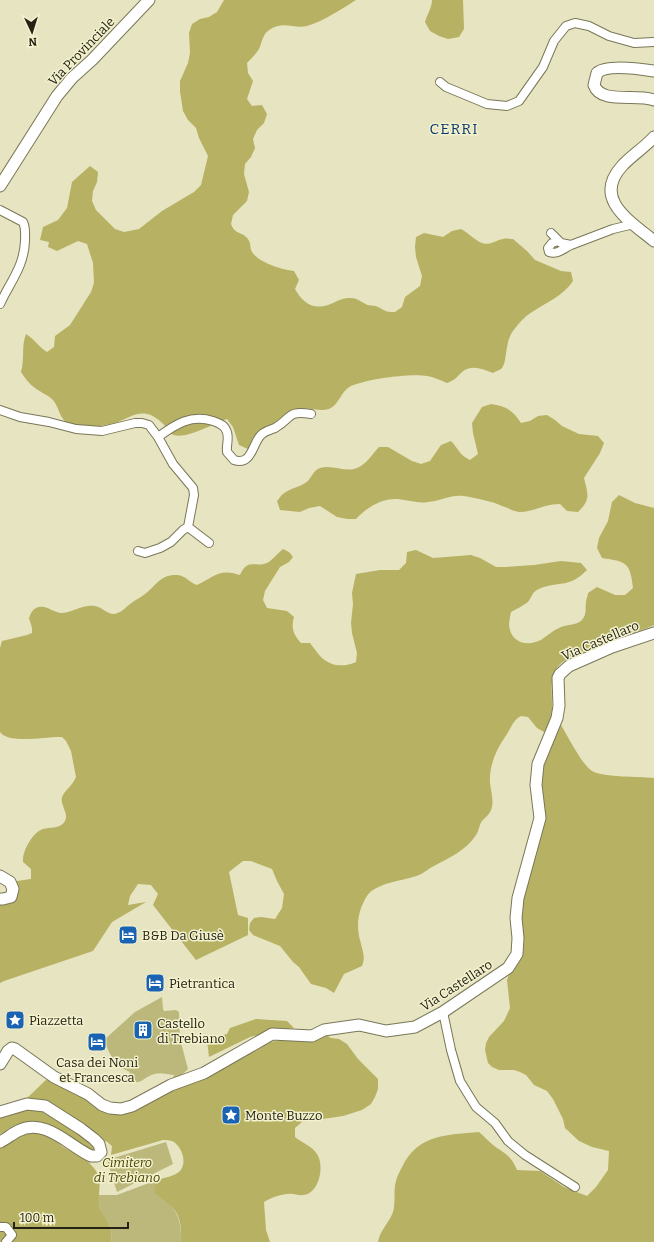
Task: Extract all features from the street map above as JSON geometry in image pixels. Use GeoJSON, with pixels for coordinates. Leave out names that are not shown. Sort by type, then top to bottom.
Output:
{"type":"FeatureCollection","features":[{"type":"Feature","properties":{"kind":"street","name":"Via Provinciale"},"geometry":{"type":"LineString","coordinates":[[0,186],[62,90],[149,0]]}},
{"type":"Feature","properties":{"kind":"street"},"geometry":{"type":"LineString","coordinates":[[440,82],[446,87],[487,104],[507,106],[516,103],[529,87],[543,67],[554,41],[566,26],[575,23],[589,26],[609,36],[634,43],[654,42]]}},
{"type":"Feature","properties":{"kind":"street"},"geometry":{"type":"LineString","coordinates":[[654,70],[628,68],[603,69],[597,73],[594,85],[598,92],[612,97],[642,97],[654,100]]}},
{"type":"Feature","properties":{"kind":"street"},"geometry":{"type":"LineString","coordinates":[[654,137],[616,173],[610,189],[612,200],[617,208],[654,241]]}},
{"type":"Feature","properties":{"kind":"street"},"geometry":{"type":"LineString","coordinates":[[0,210],[23,222],[25,230],[24,253],[18,273],[0,304]]}},
{"type":"Feature","properties":{"kind":"street"},"geometry":{"type":"LineString","coordinates":[[559,241],[552,243],[548,248],[549,252],[553,254],[571,245],[613,229],[634,224]]}},
{"type":"Feature","properties":{"kind":"street"},"geometry":{"type":"LineString","coordinates":[[551,233],[561,243],[571,245]]}},
{"type":"Feature","properties":{"kind":"street"},"geometry":{"type":"LineString","coordinates":[[0,410],[20,417],[76,429],[102,431],[135,423],[142,423],[149,426],[158,437],[173,464],[193,488],[194,495],[188,527],[171,542],[160,548],[145,553],[138,551]]}},
{"type":"Feature","properties":{"kind":"street"},"geometry":{"type":"LineString","coordinates":[[158,437],[172,427],[191,419],[200,418],[210,420],[221,424],[226,428],[228,433],[227,452],[234,460],[242,461],[251,456],[259,437],[275,428],[293,413],[298,412],[311,414]]}},
{"type":"Feature","properties":{"kind":"street"},"geometry":{"type":"LineString","coordinates":[[188,527],[209,543]]}},
{"type":"Feature","properties":{"kind":"street","name":"Via Castellaro"},"geometry":{"type":"LineString","coordinates":[[0,1064],[8,1051],[12,1048],[15,1049],[43,1070],[88,1094],[102,1105],[110,1108],[121,1109],[132,1106],[171,1085],[204,1073],[272,1034],[312,1036],[324,1030],[359,1025],[386,1031],[416,1027],[443,1012],[508,968],[517,954],[518,938],[516,918],[518,898],[540,818],[536,785],[538,764],[558,718],[558,678],[560,674],[569,666],[612,647],[654,633]]}},
{"type":"Feature","properties":{"kind":"street"},"geometry":{"type":"LineString","coordinates":[[0,876],[10,882],[13,889],[11,897],[3,900],[0,899]]}},
{"type":"Feature","properties":{"kind":"street"},"geometry":{"type":"LineString","coordinates":[[443,1012],[451,1050],[460,1081],[476,1106],[495,1123],[508,1141],[525,1155],[575,1186]]}},
{"type":"Feature","properties":{"kind":"street"},"geometry":{"type":"LineString","coordinates":[[0,1112],[27,1104],[45,1106],[94,1139],[99,1144],[101,1152],[97,1156],[91,1156],[52,1132],[42,1128],[19,1130],[0,1142]]}},
{"type":"Feature","properties":{"kind":"street"},"geometry":{"type":"LineString","coordinates":[[0,1227],[6,1227],[12,1235],[6,1242]]}},
{"type":"Feature","properties":{"kind":"green space"},"geometry":{"type":"Polygon","coordinates":[[[162,997],[164,1011],[176,1010],[179,1012],[180,1039],[188,1069],[171,1085],[174,1075],[164,1073],[154,1074],[139,1082],[126,1081],[130,1072],[116,1063],[104,1040],[135,1012],[162,997]]]}},
{"type":"Feature","properties":{"kind":"green space","name":"Cimitero di Trebiano"},"geometry":{"type":"Polygon","coordinates":[[[166,1142],[173,1164],[117,1192],[107,1160],[166,1142]]]}},
{"type":"Feature","properties":{"kind":"green space"},"geometry":{"type":"Polygon","coordinates":[[[157,1180],[154,1186],[171,1205],[178,1217],[181,1242],[110,1242],[111,1230],[101,1211],[98,1195],[117,1195],[157,1180]]]}},
{"type":"Feature","properties":{"kind":"shaded area"},"geometry":{"type":"Polygon","coordinates":[[[224,0],[356,0],[319,21],[307,26],[302,27],[284,25],[274,27],[267,32],[258,51],[247,63],[248,73],[253,81],[247,99],[252,106],[262,105],[267,114],[264,123],[257,130],[253,139],[255,148],[251,157],[245,164],[244,174],[249,192],[247,201],[233,215],[231,224],[233,228],[247,238],[255,256],[265,263],[294,271],[299,280],[295,289],[306,303],[319,307],[351,298],[392,312],[395,312],[402,307],[405,297],[420,286],[422,276],[416,257],[416,237],[424,233],[443,237],[452,231],[461,229],[476,240],[485,244],[504,239],[513,239],[535,260],[561,271],[571,272],[573,281],[560,295],[529,314],[517,326],[508,341],[505,362],[501,369],[493,373],[477,368],[469,368],[462,372],[454,380],[447,383],[429,376],[410,375],[358,383],[348,388],[336,404],[331,408],[324,410],[301,409],[288,415],[273,426],[248,449],[239,445],[233,427],[227,419],[182,436],[170,433],[157,418],[143,414],[129,417],[107,425],[85,427],[72,425],[64,421],[53,400],[29,383],[21,372],[26,334],[47,352],[54,347],[55,336],[70,325],[91,292],[94,283],[93,263],[87,244],[78,241],[57,251],[48,247],[49,242],[40,240],[43,227],[58,220],[67,208],[72,182],[90,166],[98,172],[92,201],[96,210],[115,229],[124,232],[139,229],[162,211],[194,192],[201,185],[208,156],[196,128],[188,120],[183,111],[180,81],[188,63],[190,53],[189,33],[192,24],[217,12],[224,0]]]}},
{"type":"Feature","properties":{"kind":"shaded area"},"geometry":{"type":"Polygon","coordinates":[[[432,0],[463,0],[464,29],[459,37],[448,39],[430,31],[425,22],[432,0]]]}},
{"type":"Feature","properties":{"kind":"shaded area"},"geometry":{"type":"Polygon","coordinates":[[[491,404],[508,409],[521,423],[530,421],[538,416],[547,415],[562,426],[579,434],[598,436],[604,443],[600,453],[584,478],[587,489],[587,500],[578,512],[567,511],[560,504],[554,504],[529,511],[519,512],[488,501],[464,496],[424,502],[398,499],[386,500],[370,507],[356,519],[337,517],[320,506],[309,508],[300,512],[280,510],[277,501],[282,495],[308,481],[318,469],[325,467],[348,470],[357,468],[367,461],[379,447],[388,447],[412,461],[421,464],[430,461],[441,445],[451,441],[461,454],[470,460],[478,454],[472,423],[482,407],[491,404]]]}},
{"type":"Feature","properties":{"kind":"shaded area"},"geometry":{"type":"Polygon","coordinates":[[[619,495],[635,503],[654,508],[654,625],[579,653],[561,663],[553,676],[551,718],[549,725],[544,732],[537,728],[528,717],[521,716],[514,723],[499,747],[494,758],[490,777],[492,794],[491,809],[481,823],[472,841],[456,854],[421,874],[391,882],[371,891],[367,896],[360,912],[358,923],[364,956],[362,966],[344,974],[334,993],[326,988],[311,984],[299,967],[280,946],[253,935],[249,930],[250,923],[254,918],[261,917],[275,919],[282,908],[284,894],[272,869],[251,861],[243,861],[229,872],[238,915],[248,918],[248,935],[196,960],[153,905],[158,894],[151,885],[138,884],[130,896],[128,905],[146,902],[112,922],[93,951],[0,983],[0,901],[17,881],[31,879],[31,869],[23,862],[26,848],[32,838],[39,831],[58,827],[63,824],[66,815],[62,803],[62,797],[76,777],[71,751],[66,741],[62,737],[20,739],[5,736],[0,732],[0,648],[2,641],[32,633],[29,618],[35,608],[45,607],[62,613],[91,606],[98,607],[111,614],[114,614],[121,611],[149,591],[159,581],[167,576],[178,575],[197,585],[217,574],[227,572],[240,575],[246,566],[253,564],[265,564],[283,549],[289,552],[293,557],[289,562],[280,567],[265,591],[263,600],[267,608],[287,611],[294,617],[293,631],[301,643],[310,643],[320,656],[334,665],[347,665],[356,662],[357,653],[351,623],[353,604],[352,593],[356,574],[380,570],[399,570],[406,563],[407,552],[416,550],[433,558],[471,555],[496,567],[534,565],[561,561],[581,563],[587,570],[581,576],[570,582],[541,588],[534,593],[528,602],[511,612],[509,626],[512,635],[518,641],[532,643],[541,640],[559,628],[580,622],[584,618],[588,593],[597,587],[615,595],[625,595],[633,588],[630,572],[625,564],[602,558],[597,548],[599,538],[608,521],[612,502],[619,495]]]}},
{"type":"Feature","properties":{"kind":"shaded area"},"geometry":{"type":"Polygon","coordinates":[[[561,725],[584,763],[592,771],[613,776],[654,778],[654,1242],[378,1242],[393,1212],[395,1185],[402,1167],[416,1148],[434,1138],[479,1132],[510,1158],[517,1170],[540,1171],[564,1187],[587,1196],[596,1187],[608,1170],[609,1151],[592,1147],[579,1141],[565,1128],[563,1119],[553,1099],[547,1091],[534,1085],[526,1075],[520,1072],[514,1070],[499,1070],[492,1067],[488,1063],[485,1050],[489,1037],[504,1021],[510,1008],[507,980],[514,961],[522,920],[521,909],[542,765],[561,725]]]}},
{"type":"Feature","properties":{"kind":"shaded area"},"geometry":{"type":"Polygon","coordinates":[[[256,1019],[287,1021],[294,1028],[250,1037],[209,1057],[207,1040],[227,1034],[230,1028],[256,1019]]]}},
{"type":"Feature","properties":{"kind":"shaded area"},"geometry":{"type":"Polygon","coordinates":[[[324,1034],[331,1038],[339,1039],[347,1044],[358,1059],[378,1079],[378,1089],[371,1104],[362,1110],[343,1116],[302,1122],[295,1128],[295,1137],[310,1147],[317,1154],[320,1165],[319,1179],[317,1185],[309,1193],[302,1195],[282,1195],[264,1202],[266,1230],[270,1242],[181,1242],[179,1218],[173,1208],[155,1193],[154,1186],[157,1180],[175,1174],[180,1171],[182,1167],[183,1159],[181,1150],[175,1143],[163,1140],[111,1155],[112,1146],[106,1141],[102,1143],[25,1100],[48,1078],[54,1077],[112,1114],[136,1111],[171,1090],[264,1044],[298,1035],[324,1034]]]}},
{"type":"Feature","properties":{"kind":"shaded area"},"geometry":{"type":"Polygon","coordinates":[[[18,1109],[43,1111],[94,1143],[96,1150],[93,1152],[32,1123],[16,1126],[0,1134],[0,1115],[18,1109]]]}},
{"type":"Feature","properties":{"kind":"shaded area"},"geometry":{"type":"Polygon","coordinates":[[[36,1133],[45,1135],[54,1140],[94,1167],[99,1178],[100,1208],[109,1225],[111,1233],[110,1242],[0,1242],[0,1146],[17,1137],[36,1133]]]}},
{"type":"Feature","properties":{"kind":"place","name":"B&B Da Giusè"},"geometry":{"type":"Point","coordinates":[128,935]}},
{"type":"Feature","properties":{"kind":"place","name":"Pietrantica"},"geometry":{"type":"Point","coordinates":[155,983]}},
{"type":"Feature","properties":{"kind":"place","name":"Piazzetta"},"geometry":{"type":"Point","coordinates":[15,1020]}},
{"type":"Feature","properties":{"kind":"place","name":"Castello di Trebiano"},"geometry":{"type":"Point","coordinates":[143,1030]}},
{"type":"Feature","properties":{"kind":"place","name":"Casa dei Noni et Francesca"},"geometry":{"type":"Point","coordinates":[97,1042]}},
{"type":"Feature","properties":{"kind":"place","name":"Monte Buzzo"},"geometry":{"type":"Point","coordinates":[231,1115]}},
{"type":"Feature","properties":{"kind":"district","name":"CERRI"},"geometry":{"type":"Point","coordinates":[454,129]}}]}
